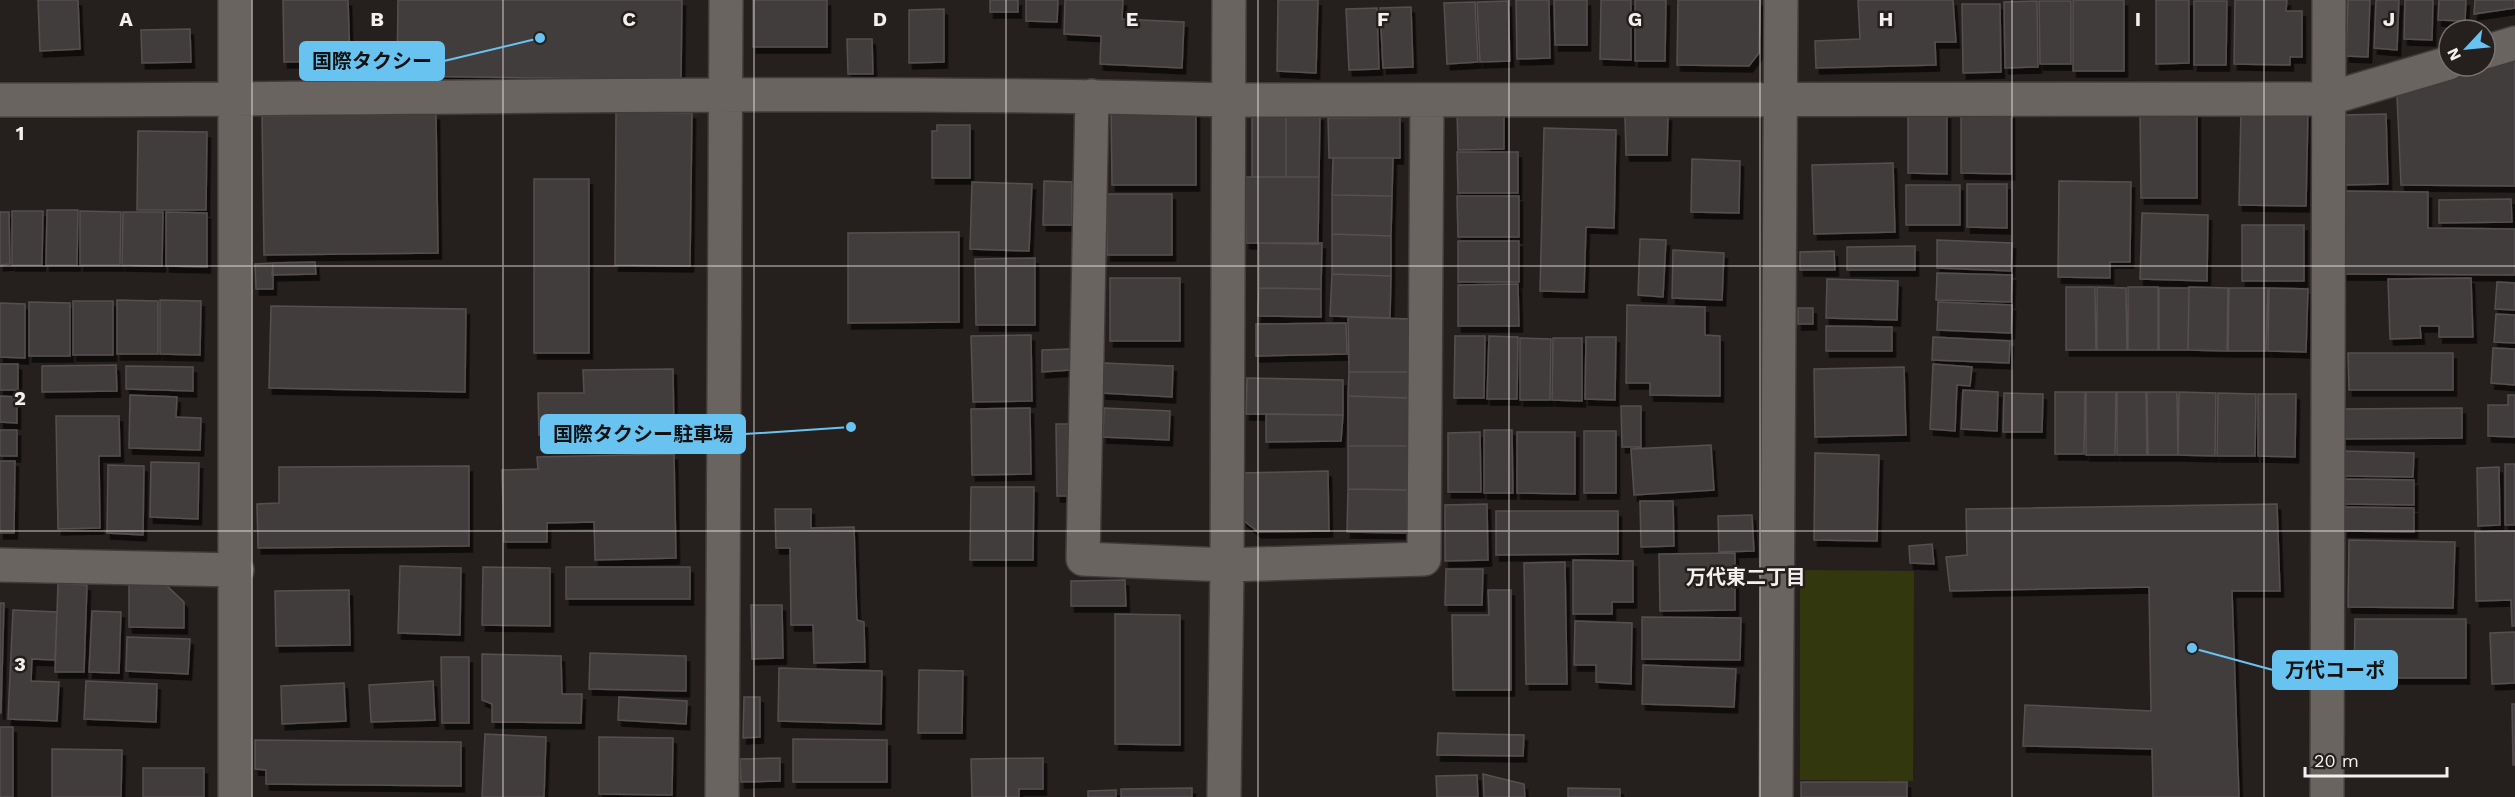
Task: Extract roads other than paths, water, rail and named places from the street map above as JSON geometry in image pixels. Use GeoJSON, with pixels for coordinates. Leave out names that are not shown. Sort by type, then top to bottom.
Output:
{"type":"FeatureCollection","features":[{"type":"Feature","properties":{"kind":"street"},"geometry":{"type":"LineString","coordinates":[[235,0],[237,570],[235,797]]}},
{"type":"Feature","properties":{"kind":"street"},"geometry":{"type":"LineString","coordinates":[[723,797],[726,0]]}},
{"type":"Feature","properties":{"kind":"street"},"geometry":{"type":"LineString","coordinates":[[1224,797],[1229,0]]}},
{"type":"Feature","properties":{"kind":"street"},"geometry":{"type":"LineString","coordinates":[[1776,797],[1781,0]]}},
{"type":"Feature","properties":{"kind":"street"},"geometry":{"type":"LineString","coordinates":[[2327,797],[2329,0]]}},
{"type":"Feature","properties":{"kind":"street"},"geometry":{"type":"LineString","coordinates":[[2497,48],[2515,43]]}},
{"type":"Feature","properties":{"kind":"street"},"geometry":{"type":"LineString","coordinates":[[0,100],[235,100],[724,93],[1092,96],[1229,100],[2329,99],[2437,67]]}},
{"type":"Feature","properties":{"kind":"street"},"geometry":{"type":"LineString","coordinates":[[1092,96],[1083,559],[1227,565],[1424,559],[1426,100]]}},
{"type":"Feature","properties":{"kind":"street"},"geometry":{"type":"LineString","coordinates":[[0,565],[237,570]]}},
{"type":"Feature","properties":{"kind":"place","name":"国際タクシー"},"geometry":{"type":"Point","coordinates":[540,38]}},
{"type":"Feature","properties":{"kind":"place","name":"国際タクシー駐車場"},"geometry":{"type":"Point","coordinates":[851,427]}},
{"type":"Feature","properties":{"kind":"place","name":"万代コーポ"},"geometry":{"type":"Point","coordinates":[2192,648]}},
{"type":"Feature","properties":{"kind":"district","name":"万代東二丁目"},"geometry":{"type":"Point","coordinates":[1746,577]}}]}
